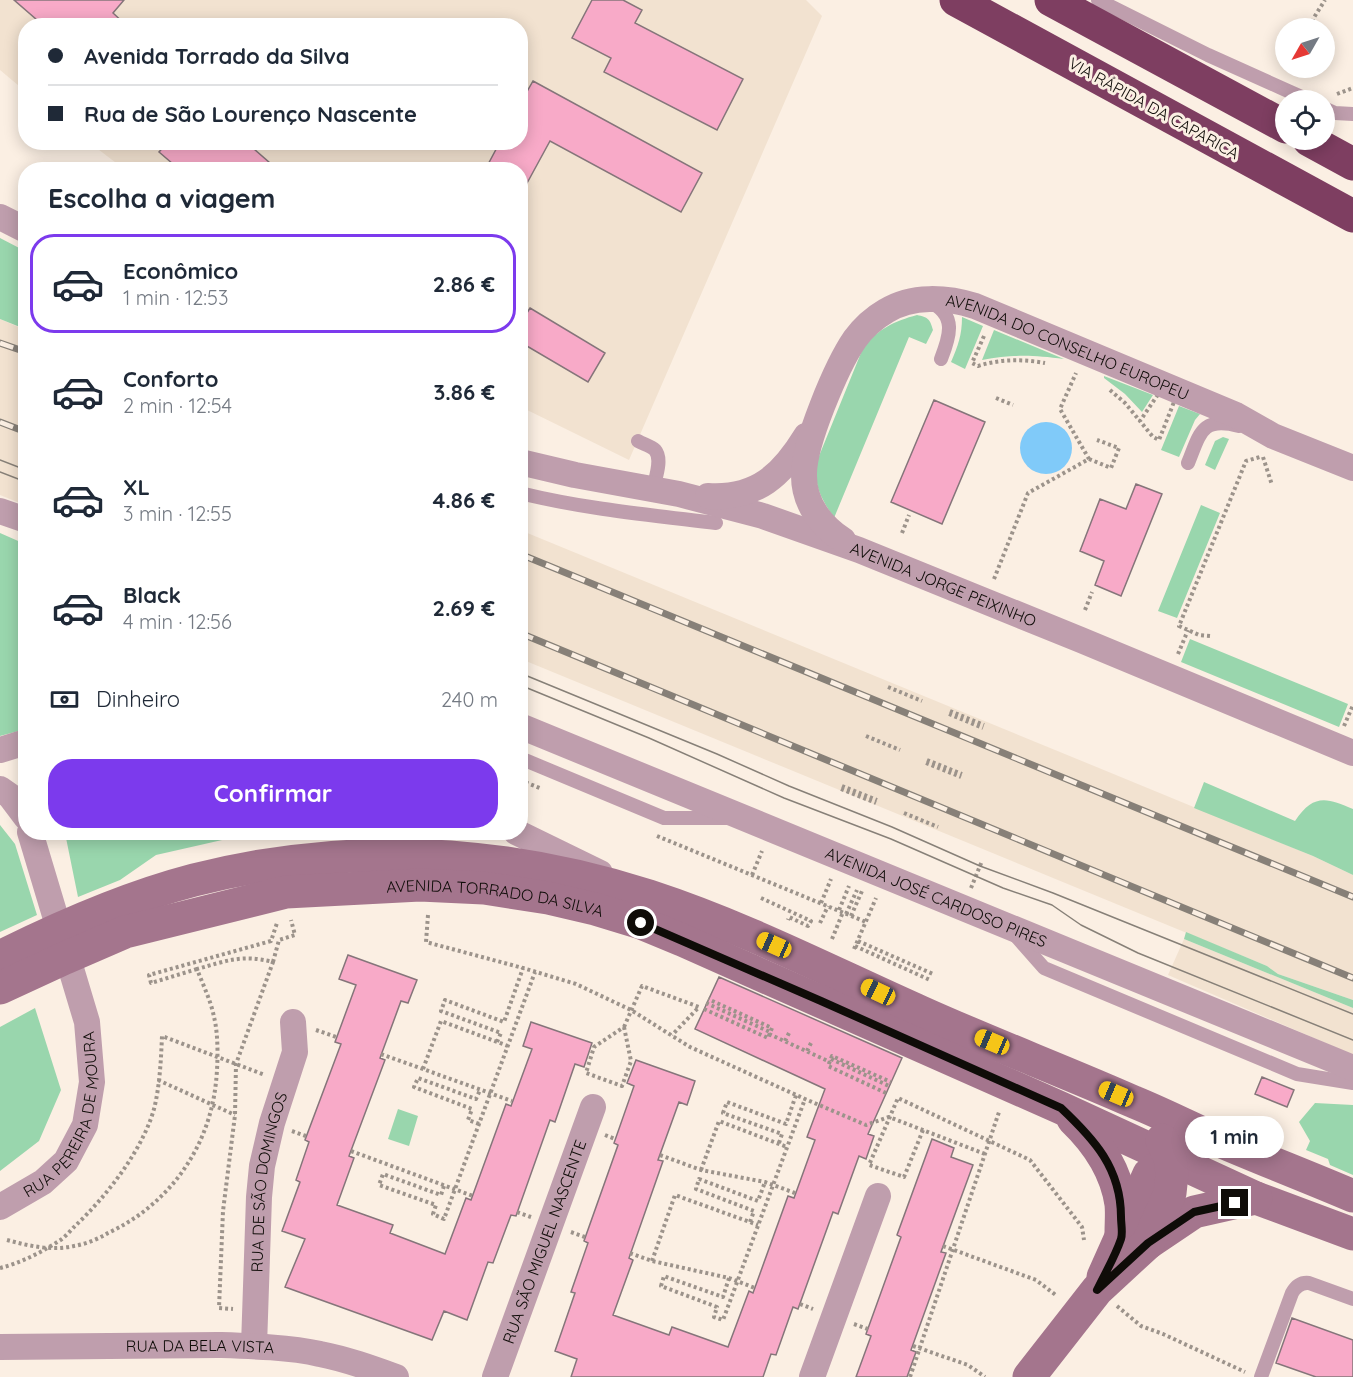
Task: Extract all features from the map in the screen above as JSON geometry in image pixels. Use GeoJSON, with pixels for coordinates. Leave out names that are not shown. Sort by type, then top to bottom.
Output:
{"type":"FeatureCollection","features":[{"type":"Feature","properties":{"kind":"highway","name":"VIA RÁPIDA DA CAPARICA"},"geometry":{"type":"LineString","coordinates":[[956,0],[1353,216]]}},
{"type":"Feature","properties":{"kind":"highway"},"geometry":{"type":"LineString","coordinates":[[1051,0],[1275,121]]}},
{"type":"Feature","properties":{"kind":"highway"},"geometry":{"type":"LineString","coordinates":[[1327,150],[1353,164]]}},
{"type":"Feature","properties":{"kind":"main road","name":"AVENIDA TORRADO DA SILVA"},"geometry":{"type":"LineString","coordinates":[[0,988],[74,953],[124,918],[193,881],[231,872],[307,860],[381,854],[453,857],[520,864],[584,877],[650,896],[694,912],[835,972],[921,1012],[1137,1103],[1215,1139],[1353,1196]]}},
{"type":"Feature","properties":{"kind":"main road","name":"AVENIDA TORRADO DA SILVA"},"geometry":{"type":"LineString","coordinates":[[0,957],[44,936],[124,918],[286,892],[420,885],[484,888],[548,898],[641,923],[682,940],[1061,1108],[1256,1198],[1353,1234]]}},
{"type":"Feature","properties":{"kind":"main road","name":"AVENIDA TORRADO DA SILVA"},"geometry":{"type":"LineString","coordinates":[[1137,1103],[1154,1124],[1170,1158]]}},
{"type":"Feature","properties":{"kind":"main road"},"geometry":{"type":"LineString","coordinates":[[1061,1108],[1102,1152],[1116,1179],[1121,1206],[1135,1240]]}},
{"type":"Feature","properties":{"kind":"main road"},"geometry":{"type":"LineString","coordinates":[[1029,1377],[1170,1193],[1172,1174],[1170,1158],[1215,1139]]}},
{"type":"Feature","properties":{"kind":"main road"},"geometry":{"type":"LineString","coordinates":[[1135,1240],[1194,1212],[1256,1198]]}},
{"type":"Feature","properties":{"kind":"street"},"geometry":{"type":"LineString","coordinates":[[0,217],[18,226]]}},
{"type":"Feature","properties":{"kind":"street","name":"AVENIDA DO CONSELHO EUROPEU"},"geometry":{"type":"LineString","coordinates":[[859,550],[834,534],[818,517],[808,497],[804,478],[805,459],[822,407],[855,339],[885,312],[897,306],[925,300],[951,300],[975,306],[1236,415],[1268,449],[1353,468]]}},
{"type":"Feature","properties":{"kind":"street","name":"AVENIDA DO CONSELHO EUROPEU"},"geometry":{"type":"LineString","coordinates":[[678,494],[718,497],[736,495],[766,483],[791,458],[822,407]]}},
{"type":"Feature","properties":{"kind":"street","name":"AVENIDA JORGE PEIXINHO"},"geometry":{"type":"LineString","coordinates":[[528,464],[678,494],[763,516],[859,550],[1353,753]]}},
{"type":"Feature","properties":{"kind":"street"},"geometry":{"type":"LineString","coordinates":[[0,511],[18,517]]}},
{"type":"Feature","properties":{"kind":"street","name":"AVENIDA JOSÉ CARDOSO PIRES"},"geometry":{"type":"LineString","coordinates":[[528,729],[1353,1068]]}},
{"type":"Feature","properties":{"kind":"street"},"geometry":{"type":"LineString","coordinates":[[0,750],[18,744]]}},
{"type":"Feature","properties":{"kind":"street"},"geometry":{"type":"LineString","coordinates":[[0,789],[10,796],[18,806]]}},
{"type":"Feature","properties":{"kind":"street"},"geometry":{"type":"LineString","coordinates":[[528,838],[650,896]]}},
{"type":"Feature","properties":{"kind":"street","name":"RUA PEREIRA DE MOURA"},"geometry":{"type":"LineString","coordinates":[[0,1206],[43,1182],[66,1161],[85,1125],[92,1082],[87,1022],[32,840]]}},
{"type":"Feature","properties":{"kind":"street","name":"RUA DE SÃO DOMINGOS"},"geometry":{"type":"LineString","coordinates":[[254,1346],[262,1166],[272,1123],[295,1052],[293,1022]]}},
{"type":"Feature","properties":{"kind":"street","name":"RUA SÃO MIGUEL NASCENTE"},"geometry":{"type":"LineString","coordinates":[[495,1377],[593,1107]]}},
{"type":"Feature","properties":{"kind":"street"},"geometry":{"type":"LineString","coordinates":[[812,1377],[878,1196]]}},
{"type":"Feature","properties":{"kind":"street","name":"RUA DA BELA VISTA"},"geometry":{"type":"LineString","coordinates":[[0,1347],[254,1346],[318,1353],[396,1377]]}},
{"type":"Feature","properties":{"kind":"lane"},"geometry":{"type":"LineString","coordinates":[[1098,0],[1208,55],[1286,90]]}},
{"type":"Feature","properties":{"kind":"lane"},"geometry":{"type":"LineString","coordinates":[[1335,113],[1353,114]]}},
{"type":"Feature","properties":{"kind":"lane"},"geometry":{"type":"LineString","coordinates":[[925,300],[940,308],[949,323],[950,332],[941,359]]}},
{"type":"Feature","properties":{"kind":"lane"},"geometry":{"type":"LineString","coordinates":[[1188,463],[1200,435],[1212,424],[1232,424],[1268,449]]}},
{"type":"Feature","properties":{"kind":"lane"},"geometry":{"type":"LineString","coordinates":[[638,441],[657,452],[659,459],[653,489]]}},
{"type":"Feature","properties":{"kind":"lane"},"geometry":{"type":"LineString","coordinates":[[528,495],[600,509],[716,523]]}},
{"type":"Feature","properties":{"kind":"lane"},"geometry":{"type":"LineString","coordinates":[[528,761],[664,818],[745,818]]}},
{"type":"Feature","properties":{"kind":"lane"},"geometry":{"type":"LineString","coordinates":[[1008,926],[1044,968],[1297,1074],[1353,1083]]}},
{"type":"Feature","properties":{"kind":"lane"},"geometry":{"type":"LineString","coordinates":[[1262,1377],[1292,1293],[1298,1286],[1310,1283],[1353,1299]]}},
{"type":"Feature","properties":{"kind":"path"},"geometry":{"type":"LineString","coordinates":[[1314,18],[1325,0]]}},
{"type":"Feature","properties":{"kind":"path"},"geometry":{"type":"LineString","coordinates":[[985,335],[972,363],[978,366],[1007,360],[1051,365]]}},
{"type":"Feature","properties":{"kind":"path"},"geometry":{"type":"LineString","coordinates":[[1068,370],[1084,376]]}},
{"type":"Feature","properties":{"kind":"path"},"geometry":{"type":"LineString","coordinates":[[1076,372],[1060,409],[1089,459],[1111,468],[1119,448],[1097,440]]}},
{"type":"Feature","properties":{"kind":"path"},"geometry":{"type":"LineString","coordinates":[[1108,388],[1125,403],[1153,437],[1159,440],[1174,402],[1168,386],[1157,396],[1140,421]]}},
{"type":"Feature","properties":{"kind":"path"},"geometry":{"type":"LineString","coordinates":[[996,398],[1013,405]]}},
{"type":"Feature","properties":{"kind":"path"},"geometry":{"type":"LineString","coordinates":[[1210,636],[1199,635],[1179,626],[1246,461],[1268,449],[1272,485]]}},
{"type":"Feature","properties":{"kind":"path"},"geometry":{"type":"LineString","coordinates":[[992,583],[1028,493],[1089,459]]}},
{"type":"Feature","properties":{"kind":"path"},"geometry":{"type":"LineString","coordinates":[[902,533],[909,515]]}},
{"type":"Feature","properties":{"kind":"path"},"geometry":{"type":"LineString","coordinates":[[1085,610],[1092,592]]}},
{"type":"Feature","properties":{"kind":"path"},"geometry":{"type":"LineString","coordinates":[[1176,660],[1188,630]]}},
{"type":"Feature","properties":{"kind":"path"},"geometry":{"type":"LineString","coordinates":[[888,687],[922,701]]}},
{"type":"Feature","properties":{"kind":"path"},"geometry":{"type":"LineString","coordinates":[[1343,729],[1353,705]]}},
{"type":"Feature","properties":{"kind":"path"},"geometry":{"type":"LineString","coordinates":[[949,712],[984,727]]}},
{"type":"Feature","properties":{"kind":"path"},"geometry":{"type":"LineString","coordinates":[[866,736],[900,750]]}},
{"type":"Feature","properties":{"kind":"path"},"geometry":{"type":"LineString","coordinates":[[927,762],[961,776]]}},
{"type":"Feature","properties":{"kind":"path"},"geometry":{"type":"LineString","coordinates":[[528,783],[543,789]]}},
{"type":"Feature","properties":{"kind":"path"},"geometry":{"type":"LineString","coordinates":[[842,787],[876,801]]}},
{"type":"Feature","properties":{"kind":"path"},"geometry":{"type":"LineString","coordinates":[[904,813],[938,826]]}},
{"type":"Feature","properties":{"kind":"path"},"geometry":{"type":"LineString","coordinates":[[653,835],[866,922]]}},
{"type":"Feature","properties":{"kind":"path"},"geometry":{"type":"LineString","coordinates":[[752,875],[765,843]]}},
{"type":"Feature","properties":{"kind":"path"},"geometry":{"type":"LineString","coordinates":[[973,882],[982,861]]}},
{"type":"Feature","properties":{"kind":"path"},"geometry":{"type":"LineString","coordinates":[[821,903],[834,871]]}},
{"type":"Feature","properties":{"kind":"path"},"geometry":{"type":"LineString","coordinates":[[845,913],[850,885]]}},
{"type":"Feature","properties":{"kind":"path"},"geometry":{"type":"LineString","coordinates":[[832,939],[860,890]]}},
{"type":"Feature","properties":{"kind":"path"},"geometry":{"type":"LineString","coordinates":[[879,890],[855,948],[930,980]]}},
{"type":"Feature","properties":{"kind":"path"},"geometry":{"type":"LineString","coordinates":[[761,898],[811,921],[808,926],[789,917],[788,920]]}},
{"type":"Feature","properties":{"kind":"path"},"geometry":{"type":"LineString","coordinates":[[820,922],[828,906]]}},
{"type":"Feature","properties":{"kind":"path"},"geometry":{"type":"LineString","coordinates":[[428,915],[426,942],[576,984],[631,1010],[690,1047],[805,1100],[866,1125],[889,1117],[985,1154]]}},
{"type":"Feature","properties":{"kind":"path"},"geometry":{"type":"LineString","coordinates":[[255,1310],[219,1308],[223,1210],[234,1115],[236,1064],[279,940],[295,935],[291,920]]}},
{"type":"Feature","properties":{"kind":"path"},"geometry":{"type":"LineString","coordinates":[[273,962],[258,958],[236,958],[151,982],[149,975],[271,941],[277,923]]}},
{"type":"Feature","properties":{"kind":"path"},"geometry":{"type":"LineString","coordinates":[[858,941],[933,974]]}},
{"type":"Feature","properties":{"kind":"path"},"geometry":{"type":"LineString","coordinates":[[497,1042],[501,1032],[441,1011],[445,1000],[504,1022],[523,968]]}},
{"type":"Feature","properties":{"kind":"path"},"geometry":{"type":"LineString","coordinates":[[7,1240],[45,1249],[75,1246],[99,1238],[127,1225],[153,1205],[189,1163],[200,1142],[216,1087],[215,1017],[197,969]]}},
{"type":"Feature","properties":{"kind":"path"},"geometry":{"type":"LineString","coordinates":[[444,1186],[441,1195],[383,1174],[379,1185],[436,1205],[433,1214],[444,1219],[535,972]]}},
{"type":"Feature","properties":{"kind":"path"},"geometry":{"type":"LineString","coordinates":[[624,1027],[631,1061],[622,1086],[586,1073],[594,1047],[624,1027],[642,986],[699,1007],[672,1035]]}},
{"type":"Feature","properties":{"kind":"path"},"geometry":{"type":"LineString","coordinates":[[707,1001],[763,1026],[785,1041],[807,1051],[890,1084]]}},
{"type":"Feature","properties":{"kind":"path"},"geometry":{"type":"LineString","coordinates":[[704,1009],[768,1038],[771,1030]]}},
{"type":"Feature","properties":{"kind":"path"},"geometry":{"type":"LineString","coordinates":[[423,1069],[441,1021],[508,1046]]}},
{"type":"Feature","properties":{"kind":"path"},"geometry":{"type":"LineString","coordinates":[[785,1041],[789,1033]]}},
{"type":"Feature","properties":{"kind":"path"},"geometry":{"type":"LineString","coordinates":[[0,1268],[13,1265],[63,1238],[87,1215],[126,1165],[142,1138],[155,1105],[162,1036],[285,1082]]}},
{"type":"Feature","properties":{"kind":"path"},"geometry":{"type":"LineString","coordinates":[[807,1051],[810,1043]]}},
{"type":"Feature","properties":{"kind":"path"},"geometry":{"type":"LineString","coordinates":[[381,1054],[512,1101]]}},
{"type":"Feature","properties":{"kind":"path"},"geometry":{"type":"LineString","coordinates":[[831,1059],[828,1066],[886,1093]]}},
{"type":"Feature","properties":{"kind":"path"},"geometry":{"type":"LineString","coordinates":[[479,1124],[468,1120],[472,1109],[414,1087],[418,1078],[476,1099],[480,1090]]}},
{"type":"Feature","properties":{"kind":"path"},"geometry":{"type":"LineString","coordinates":[[158,1080],[234,1115]]}},
{"type":"Feature","properties":{"kind":"path"},"geometry":{"type":"LineString","coordinates":[[779,1143],[782,1134],[723,1113],[727,1102],[786,1124],[796,1095]]}},
{"type":"Feature","properties":{"kind":"path"},"geometry":{"type":"LineString","coordinates":[[923,1130],[904,1177],[869,1165],[898,1098],[1030,1160],[1082,1227],[1084,1240]]}},
{"type":"Feature","properties":{"kind":"path"},"geometry":{"type":"LineString","coordinates":[[729,1278],[723,1297],[664,1276],[661,1286],[717,1307],[714,1317],[723,1320],[805,1100]]}},
{"type":"Feature","properties":{"kind":"path"},"geometry":{"type":"LineString","coordinates":[[910,1377],[999,1112]]}},
{"type":"Feature","properties":{"kind":"path"},"geometry":{"type":"LineString","coordinates":[[701,1170],[719,1121],[788,1147]]}},
{"type":"Feature","properties":{"kind":"path"},"geometry":{"type":"LineString","coordinates":[[351,1151],[472,1196]]}},
{"type":"Feature","properties":{"kind":"path"},"geometry":{"type":"LineString","coordinates":[[660,1155],[701,1170],[765,1182],[795,1193]]}},
{"type":"Feature","properties":{"kind":"path"},"geometry":{"type":"LineString","coordinates":[[750,1222],[754,1211],[696,1189],[699,1179],[758,1201],[765,1182]]}},
{"type":"Feature","properties":{"kind":"path"},"geometry":{"type":"LineString","coordinates":[[652,1261],[675,1195],[758,1225]]}},
{"type":"Feature","properties":{"kind":"path"},"geometry":{"type":"LineString","coordinates":[[943,1246],[1088,1301]]}},
{"type":"Feature","properties":{"kind":"path"},"geometry":{"type":"LineString","coordinates":[[630,1253],[652,1261],[729,1278],[755,1288]]}},
{"type":"Feature","properties":{"kind":"path"},"geometry":{"type":"LineString","coordinates":[[1141,1326],[1246,1372]]}},
{"type":"Feature","properties":{"kind":"path"},"geometry":{"type":"LineString","coordinates":[[913,1346],[968,1365],[985,1377]]}},
{"type":"Feature","properties":{"kind":"shaded area"},"geometry":{"type":"Polygon","coordinates":[[[0,0],[806,0],[822,16],[629,460],[528,410],[528,162],[115,162],[99,150],[528,150],[528,18],[18,18],[18,85],[0,70],[0,0]]]}},
{"type":"Feature","properties":{"kind":"shaded area"},"geometry":{"type":"Polygon","coordinates":[[[0,319],[18,327],[18,502],[0,495],[0,319]]]}},
{"type":"Feature","properties":{"kind":"shaded area"},"geometry":{"type":"Polygon","coordinates":[[[528,533],[1313,856],[1353,875],[1353,1000],[1278,974],[1267,966],[528,662],[528,533]]]}},
{"type":"Feature","properties":{"kind":"shaded area"},"geometry":{"type":"Polygon","coordinates":[[[1184,939],[1353,1008],[1353,1055],[1168,975],[1184,939]]]}},
{"type":"Feature","properties":{"kind":"green space"},"geometry":{"type":"Polygon","coordinates":[[[0,238],[18,247],[18,326],[0,319],[0,238]]]}},
{"type":"Feature","properties":{"kind":"green space"},"geometry":{"type":"Polygon","coordinates":[[[917,315],[928,319],[933,330],[926,344],[909,337],[834,518],[819,491],[816,477],[817,461],[863,348],[868,341],[887,327],[917,315]]]}},
{"type":"Feature","properties":{"kind":"green space"},"geometry":{"type":"Polygon","coordinates":[[[962,317],[983,326],[965,369],[951,362],[959,340],[962,317]]]}},
{"type":"Feature","properties":{"kind":"green space"},"geometry":{"type":"Polygon","coordinates":[[[994,330],[1064,359],[1023,356],[982,360],[994,330]]]}},
{"type":"Feature","properties":{"kind":"green space"},"geometry":{"type":"Polygon","coordinates":[[[1104,376],[1153,395],[1142,412],[1104,376]]]}},
{"type":"Feature","properties":{"kind":"green space"},"geometry":{"type":"Polygon","coordinates":[[[1179,406],[1200,414],[1195,420],[1179,457],[1161,450],[1179,406]]]}},
{"type":"Feature","properties":{"kind":"green space"},"geometry":{"type":"Polygon","coordinates":[[[1223,437],[1229,439],[1215,470],[1205,465],[1215,441],[1223,437]]]}},
{"type":"Feature","properties":{"kind":"green space"},"geometry":{"type":"Polygon","coordinates":[[[1201,505],[1220,513],[1177,618],[1158,611],[1201,505]]]}},
{"type":"Feature","properties":{"kind":"green space"},"geometry":{"type":"Polygon","coordinates":[[[0,533],[18,541],[18,731],[0,736],[0,533]]]}},
{"type":"Feature","properties":{"kind":"green space"},"geometry":{"type":"Polygon","coordinates":[[[1190,639],[1348,704],[1339,727],[1181,662],[1190,639]]]}},
{"type":"Feature","properties":{"kind":"green space"},"geometry":{"type":"Polygon","coordinates":[[[1204,782],[1295,821],[1308,806],[1321,800],[1328,800],[1353,809],[1353,875],[1313,856],[1194,808],[1204,782]]]}},
{"type":"Feature","properties":{"kind":"green space"},"geometry":{"type":"Polygon","coordinates":[[[0,825],[15,844],[37,915],[0,932],[0,825]]]}},
{"type":"Feature","properties":{"kind":"green space"},"geometry":{"type":"Polygon","coordinates":[[[67,840],[222,840],[156,855],[120,880],[78,897],[67,840]]]}},
{"type":"Feature","properties":{"kind":"green space"},"geometry":{"type":"Polygon","coordinates":[[[1186,932],[1267,966],[1278,974],[1353,1000],[1353,1008],[1184,939],[1186,932]]]}},
{"type":"Feature","properties":{"kind":"green space"},"geometry":{"type":"Polygon","coordinates":[[[35,1008],[61,1090],[39,1141],[0,1171],[0,1027],[35,1008]]]}},
{"type":"Feature","properties":{"kind":"green space"},"geometry":{"type":"Polygon","coordinates":[[[1315,1103],[1353,1105],[1353,1175],[1330,1165],[1328,1159],[1306,1150],[1310,1141],[1299,1122],[1315,1103]]]}},
{"type":"Feature","properties":{"kind":"green space"},"geometry":{"type":"Polygon","coordinates":[[[398,1109],[418,1116],[409,1146],[388,1139],[398,1109]]]}},
{"type":"Feature","properties":{"kind":"water"},"geometry":{"type":"Polygon","coordinates":[[[1041,422],[1051,422],[1065,429],[1072,448],[1065,467],[1051,474],[1041,474],[1031,470],[1024,463],[1020,453],[1020,443],[1024,433],[1031,426],[1041,422]]]}},
{"type":"Feature","properties":{"kind":"building"},"geometry":{"type":"Polygon","coordinates":[[[14,0],[124,0],[113,13],[118,18],[35,18],[14,0]]]}},
{"type":"Feature","properties":{"kind":"building"},"geometry":{"type":"Polygon","coordinates":[[[592,0],[623,0],[642,10],[635,23],[743,79],[717,130],[604,72],[611,58],[572,38],[592,0]]]}},
{"type":"Feature","properties":{"kind":"building"},"geometry":{"type":"Polygon","coordinates":[[[533,81],[702,173],[681,212],[550,141],[528,181],[528,162],[489,162],[496,150],[528,150],[528,90],[533,81]]]}},
{"type":"Feature","properties":{"kind":"building"},"geometry":{"type":"Polygon","coordinates":[[[161,150],[255,150],[269,162],[171,162],[159,152],[161,150]]]}},
{"type":"Feature","properties":{"kind":"building"},"geometry":{"type":"Polygon","coordinates":[[[530,308],[605,353],[588,382],[528,347],[528,311],[530,308]]]}},
{"type":"Feature","properties":{"kind":"building"},"geometry":{"type":"Polygon","coordinates":[[[934,400],[985,422],[942,524],[891,502],[934,400]]]}},
{"type":"Feature","properties":{"kind":"building"},"geometry":{"type":"Polygon","coordinates":[[[1136,484],[1162,494],[1121,596],[1095,585],[1104,561],[1080,551],[1100,499],[1126,509],[1136,484]]]}},
{"type":"Feature","properties":{"kind":"building"},"geometry":{"type":"Polygon","coordinates":[[[348,955],[417,980],[408,1003],[401,1001],[380,1058],[385,1060],[349,1156],[354,1158],[337,1205],[393,1225],[390,1233],[445,1254],[466,1198],[471,1200],[506,1104],[511,1106],[532,1049],[523,1046],[531,1022],[592,1043],[584,1067],[575,1064],[555,1122],[550,1120],[516,1216],[511,1215],[493,1263],[488,1262],[467,1320],[444,1311],[432,1340],[285,1287],[305,1239],[282,1231],[300,1182],[296,1180],[309,1142],[305,1140],[341,1044],[335,1042],[356,985],[339,979],[348,955]]]}},
{"type":"Feature","properties":{"kind":"building"},"geometry":{"type":"Polygon","coordinates":[[[719,977],[902,1058],[868,1134],[874,1136],[866,1159],[859,1156],[838,1214],[833,1212],[798,1309],[793,1307],[776,1355],[771,1354],[763,1377],[571,1377],[577,1359],[555,1351],[575,1293],[571,1292],[588,1243],[584,1241],[618,1145],[614,1143],[634,1086],[627,1083],[636,1060],[695,1081],[687,1105],[679,1102],[658,1160],[663,1161],[629,1258],[633,1260],[613,1315],[669,1335],[672,1327],[728,1347],[749,1291],[753,1293],[788,1196],[794,1198],[815,1140],[807,1137],[825,1089],[695,1029],[719,977]]]}},
{"type":"Feature","properties":{"kind":"building"},"geometry":{"type":"Polygon","coordinates":[[[1262,1077],[1294,1090],[1287,1107],[1255,1094],[1262,1077]]]}},
{"type":"Feature","properties":{"kind":"building"},"geometry":{"type":"Polygon","coordinates":[[[932,1139],[954,1148],[951,1157],[973,1165],[941,1252],[946,1253],[911,1350],[916,1352],[907,1377],[856,1377],[871,1336],[866,1334],[901,1237],[897,1235],[932,1139]]]}},
{"type":"Feature","properties":{"kind":"building"},"geometry":{"type":"Polygon","coordinates":[[[1292,1318],[1353,1340],[1353,1377],[1316,1377],[1276,1363],[1292,1318]]]}},
{"type":"Feature","properties":{"kind":"tram line"},"geometry":{"type":"LineString","coordinates":[[0,460],[18,467]]}},
{"type":"Feature","properties":{"kind":"tram line"},"geometry":{"type":"LineString","coordinates":[[0,472],[18,479]]}},
{"type":"Feature","properties":{"kind":"tram line"},"geometry":{"type":"LineString","coordinates":[[528,676],[892,827],[980,866],[1053,893],[1353,1014]]}},
{"type":"Feature","properties":{"kind":"tram line"},"geometry":{"type":"LineString","coordinates":[[528,688],[649,738],[784,798],[891,839],[1003,888],[1052,905],[1081,925],[1138,953],[1353,1040]]}},
{"type":"Feature","properties":{"kind":"railway"},"geometry":{"type":"LineString","coordinates":[[0,343],[18,349]]}},
{"type":"Feature","properties":{"kind":"railway"},"geometry":{"type":"LineString","coordinates":[[0,422],[18,429]]}},
{"type":"Feature","properties":{"kind":"railway"},"geometry":{"type":"LineString","coordinates":[[528,557],[1353,897]]}},
{"type":"Feature","properties":{"kind":"railway"},"geometry":{"type":"LineString","coordinates":[[528,636],[1353,978]]}},
{"type":"Feature","properties":{"kind":"route"},"geometry":{"type":"LineString","coordinates":[[641,923],[1061,1108],[1102,1152],[1116,1179],[1119,1192],[1121,1238],[1097,1290],[1148,1243],[1194,1212],[1235,1203]]}}]}
